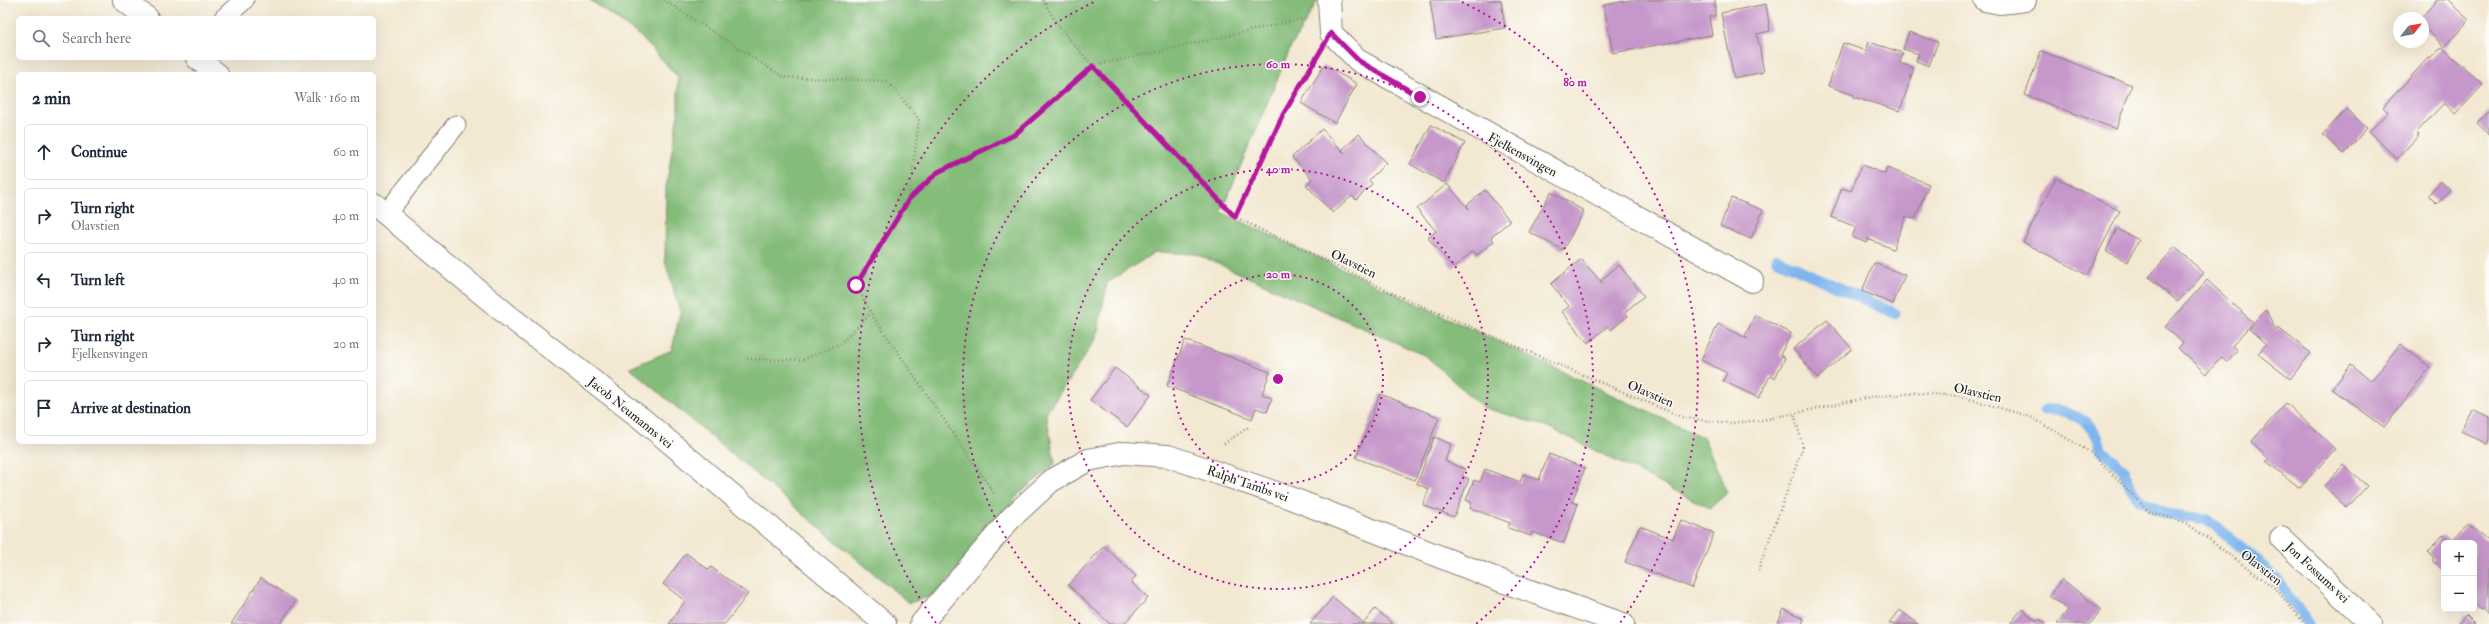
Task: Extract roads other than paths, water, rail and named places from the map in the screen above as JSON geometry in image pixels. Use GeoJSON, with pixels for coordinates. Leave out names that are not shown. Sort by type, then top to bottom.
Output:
{"type":"FeatureCollection","features":[{"type":"Feature","properties":{"kind":"street"},"geometry":{"type":"LineString","coordinates":[[124,0],[144,16]]}},
{"type":"Feature","properties":{"kind":"street"},"geometry":{"type":"LineString","coordinates":[[1984,0],[2000,2],[2025,0]]}},
{"type":"Feature","properties":{"kind":"street","name":"Fjelkensvingen"},"geometry":{"type":"LineString","coordinates":[[1329,1],[1331,33],[1359,61],[1752,281]]}},
{"type":"Feature","properties":{"kind":"street"},"geometry":{"type":"LineString","coordinates":[[200,60],[214,72]]}},
{"type":"Feature","properties":{"kind":"street","name":"Jacob Neumanns vei"},"geometry":{"type":"LineString","coordinates":[[380,209],[510,317],[642,419],[884,624]]}},
{"type":"Feature","properties":{"kind":"street","name":"Ralph Tambs vei"},"geometry":{"type":"LineString","coordinates":[[921,624],[1011,518],[1051,481],[1088,460],[1124,453],[1168,456],[1288,497],[1499,580],[1623,624]]}},
{"type":"Feature","properties":{"kind":"street","name":"Jon Fossums vei"},"geometry":{"type":"LineString","coordinates":[[2281,538],[2371,624]]}},
{"type":"Feature","properties":{"kind":"lane"},"geometry":{"type":"LineString","coordinates":[[226,16],[244,0]]}},
{"type":"Feature","properties":{"kind":"lane"},"geometry":{"type":"LineString","coordinates":[[380,209],[456,125]]}},
{"type":"Feature","properties":{"kind":"waterway"},"geometry":{"type":"LineString","coordinates":[[1776,259],[1894,313]]}},
{"type":"Feature","properties":{"kind":"waterway"},"geometry":{"type":"LineString","coordinates":[[2045,410],[2054,410],[2073,415],[2088,425],[2094,432],[2101,449],[2123,469],[2131,488],[2139,499],[2166,514],[2207,520],[2245,550],[2277,579],[2308,624]]}}]}
